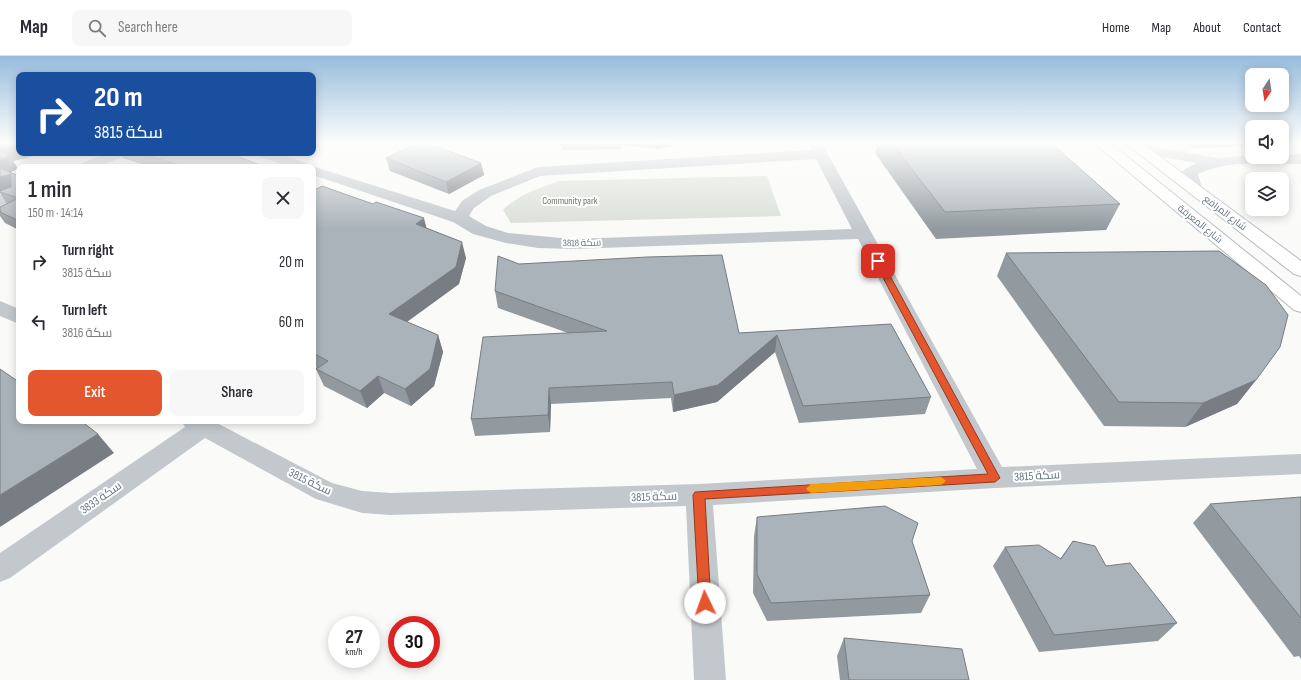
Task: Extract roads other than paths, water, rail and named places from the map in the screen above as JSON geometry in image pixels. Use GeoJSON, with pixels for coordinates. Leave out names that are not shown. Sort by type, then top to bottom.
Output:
{"type":"FeatureCollection","features":[{"type":"Feature","properties":{"kind":"main road","name":"شارع المعرفة"},"geometry":{"type":"LineString","coordinates":[[1136,171],[1301,306]]}},
{"type":"Feature","properties":{"kind":"main road","name":"شارع المرافع"},"geometry":{"type":"LineString","coordinates":[[1169,171],[1301,270]]}},
{"type":"Feature","properties":{"kind":"street","name":"سكة 3818"},"geometry":{"type":"LineString","coordinates":[[316,171],[459,218],[469,226],[496,235],[518,240],[545,243],[586,244],[864,234]]}},
{"type":"Feature","properties":{"kind":"street"},"geometry":{"type":"LineString","coordinates":[[459,218],[468,205],[485,193],[538,172],[548,171]]}},
{"type":"Feature","properties":{"kind":"street"},"geometry":{"type":"LineString","coordinates":[[830,171],[995,478]]}},
{"type":"Feature","properties":{"kind":"street"},"geometry":{"type":"LineString","coordinates":[[1192,171],[1190,172],[1195,191]]}},
{"type":"Feature","properties":{"kind":"street"},"geometry":{"type":"LineString","coordinates":[[0,201],[16,195]]}},
{"type":"Feature","properties":{"kind":"street"},"geometry":{"type":"LineString","coordinates":[[0,307],[16,316]]}},
{"type":"Feature","properties":{"kind":"street","name":"سكة 3815"},"geometry":{"type":"LineString","coordinates":[[198,424],[325,492],[362,502],[391,504],[699,495],[995,478],[1301,464]]}},
{"type":"Feature","properties":{"kind":"street","name":"سكة 3833"},"geometry":{"type":"LineString","coordinates":[[0,569],[198,424]]}},
{"type":"Feature","properties":{"kind":"street"},"geometry":{"type":"LineString","coordinates":[[699,495],[710,680]]}},
{"type":"Feature","properties":{"kind":"park label","name":"Community park"},"geometry":{"type":"Point","coordinates":[570,201]}}]}
